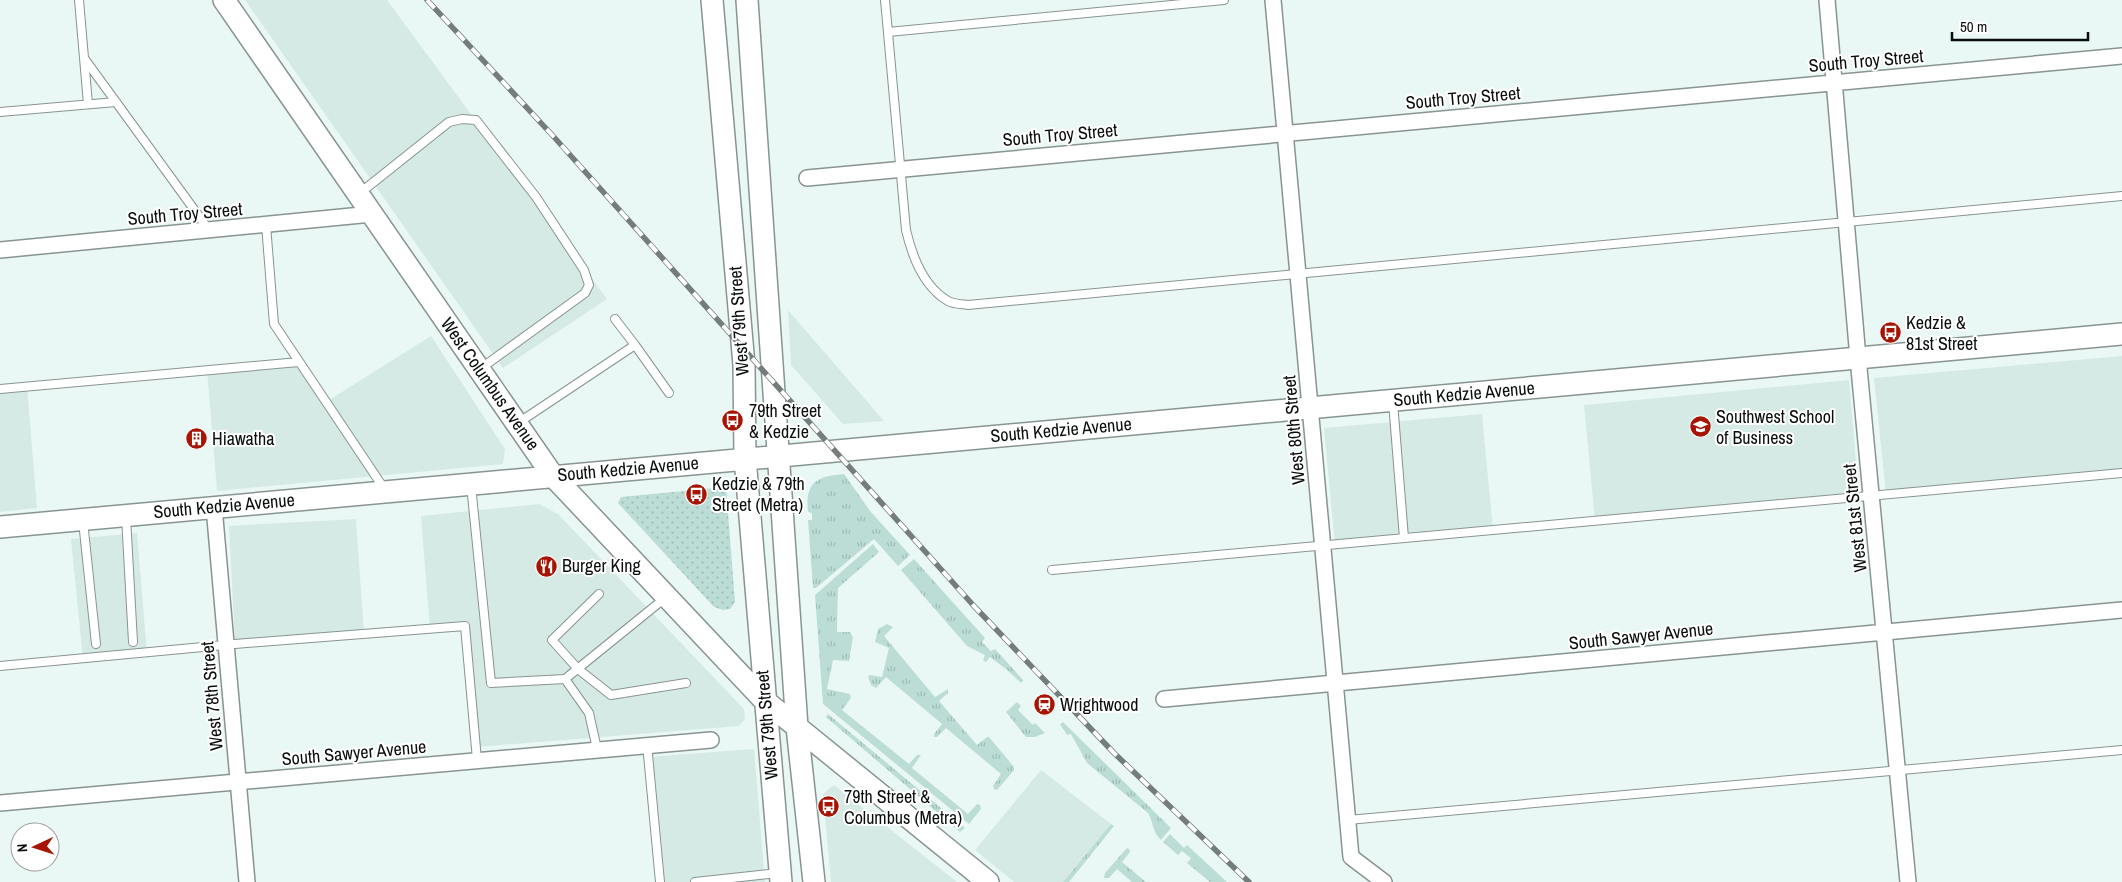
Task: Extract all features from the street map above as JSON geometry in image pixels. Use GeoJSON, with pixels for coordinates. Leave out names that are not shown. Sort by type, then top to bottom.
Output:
{"type":"FeatureCollection","features":[{"type":"Feature","properties":{"kind":"main road","name":"West Columbus Avenue"},"geometry":{"type":"LineString","coordinates":[[224,0],[553,476],[765,701],[988,882]]}},
{"type":"Feature","properties":{"kind":"main road","name":"West 79th Street"},"geometry":{"type":"LineString","coordinates":[[712,0],[744,365],[745,458],[781,878]]}},
{"type":"Feature","properties":{"kind":"main road","name":"West 79th Street"},"geometry":{"type":"LineString","coordinates":[[747,0],[798,728],[814,882]]}},
{"type":"Feature","properties":{"kind":"main road","name":"South Kedzie Avenue"},"geometry":{"type":"LineString","coordinates":[[0,527],[2122,334]]}},
{"type":"Feature","properties":{"kind":"street","name":"West 80th Street"},"geometry":{"type":"LineString","coordinates":[[1273,0],[1351,856],[1384,882]]}},
{"type":"Feature","properties":{"kind":"street","name":"West 81st Street"},"geometry":{"type":"LineString","coordinates":[[1827,0],[1858,358],[1908,882]]}},
{"type":"Feature","properties":{"kind":"street","name":"South Troy Street"},"geometry":{"type":"LineString","coordinates":[[808,178],[1286,132],[2122,56]]}},
{"type":"Feature","properties":{"kind":"street","name":"South Troy Street"},"geometry":{"type":"LineString","coordinates":[[0,250],[372,214]]}},
{"type":"Feature","properties":{"kind":"street","name":"West 78th Street"},"geometry":{"type":"LineString","coordinates":[[214,507],[247,882]]}},
{"type":"Feature","properties":{"kind":"street","name":"South Sawyer Avenue"},"geometry":{"type":"LineString","coordinates":[[1164,699],[2122,610]]}},
{"type":"Feature","properties":{"kind":"street","name":"South Sawyer Avenue"},"geometry":{"type":"LineString","coordinates":[[0,803],[239,783],[647,744],[712,740]]}},
{"type":"Feature","properties":{"kind":"lane"},"geometry":{"type":"LineString","coordinates":[[79,0],[88,104]]}},
{"type":"Feature","properties":{"kind":"lane"},"geometry":{"type":"LineString","coordinates":[[885,0],[906,230],[910,250],[923,276],[935,292],[950,302],[968,305],[1846,220],[2122,196]]}},
{"type":"Feature","properties":{"kind":"lane"},"geometry":{"type":"LineString","coordinates":[[888,32],[1224,0]]}},
{"type":"Feature","properties":{"kind":"lane"},"geometry":{"type":"LineString","coordinates":[[84,58],[209,230]]}},
{"type":"Feature","properties":{"kind":"lane"},"geometry":{"type":"LineString","coordinates":[[0,112],[116,102]]}},
{"type":"Feature","properties":{"kind":"lane"},"geometry":{"type":"LineString","coordinates":[[359,194],[449,122],[462,119],[476,120],[536,197],[584,270],[588,285],[585,293],[480,369]]}},
{"type":"Feature","properties":{"kind":"lane"},"geometry":{"type":"LineString","coordinates":[[266,225],[274,324],[386,491]]}},
{"type":"Feature","properties":{"kind":"lane"},"geometry":{"type":"LineString","coordinates":[[615,319],[669,393]]}},
{"type":"Feature","properties":{"kind":"lane"},"geometry":{"type":"LineString","coordinates":[[518,423],[635,345]]}},
{"type":"Feature","properties":{"kind":"lane"},"geometry":{"type":"LineString","coordinates":[[0,389],[299,362]]}},
{"type":"Feature","properties":{"kind":"lane"},"geometry":{"type":"LineString","coordinates":[[1393,400],[1404,538]]}},
{"type":"Feature","properties":{"kind":"lane"},"geometry":{"type":"LineString","coordinates":[[1052,570],[2122,473]]}},
{"type":"Feature","properties":{"kind":"lane"},"geometry":{"type":"LineString","coordinates":[[471,483],[491,683],[565,679],[666,596]]}},
{"type":"Feature","properties":{"kind":"lane"},"geometry":{"type":"LineString","coordinates":[[126,515],[132,642]]}},
{"type":"Feature","properties":{"kind":"lane"},"geometry":{"type":"LineString","coordinates":[[83,519],[96,644]]}},
{"type":"Feature","properties":{"kind":"lane"},"geometry":{"type":"LineString","coordinates":[[599,594],[552,640],[578,669],[611,695],[686,683]]}},
{"type":"Feature","properties":{"kind":"lane"},"geometry":{"type":"LineString","coordinates":[[0,666],[226,645],[465,626],[477,760]]}},
{"type":"Feature","properties":{"kind":"lane"},"geometry":{"type":"LineString","coordinates":[[565,679],[589,713],[597,749]]}},
{"type":"Feature","properties":{"kind":"lane"},"geometry":{"type":"LineString","coordinates":[[647,744],[660,882]]}},
{"type":"Feature","properties":{"kind":"lane"},"geometry":{"type":"LineString","coordinates":[[1348,820],[2122,750]]}},
{"type":"Feature","properties":{"kind":"lane"},"geometry":{"type":"LineString","coordinates":[[695,882],[781,878]]}},
{"type":"Feature","properties":{"kind":"shaded area"},"geometry":{"type":"Polygon","coordinates":[[[245,0],[387,0],[607,299],[503,368],[245,0]]]}},
{"type":"Feature","properties":{"kind":"shaded area"},"geometry":{"type":"Polygon","coordinates":[[[788,310],[884,421],[843,424],[791,365],[788,310]]]}},
{"type":"Feature","properties":{"kind":"shaded area"},"geometry":{"type":"Polygon","coordinates":[[[431,336],[505,449],[503,464],[217,491],[207,370],[299,362],[326,402],[431,336]]]}},
{"type":"Feature","properties":{"kind":"shaded area"},"geometry":{"type":"Polygon","coordinates":[[[2122,356],[2122,473],[1886,494],[1874,378],[2122,356]]]}},
{"type":"Feature","properties":{"kind":"shaded area"},"geometry":{"type":"Polygon","coordinates":[[[1849,380],[1859,497],[1595,521],[1584,405],[1849,380]]]}},
{"type":"Feature","properties":{"kind":"shaded area"},"geometry":{"type":"Polygon","coordinates":[[[27,386],[37,508],[0,512],[0,389],[27,386]]]}},
{"type":"Feature","properties":{"kind":"shaded area"},"geometry":{"type":"Polygon","coordinates":[[[1482,414],[1493,530],[1335,545],[1324,428],[1482,414]]]}},
{"type":"Feature","properties":{"kind":"shaded area"},"geometry":{"type":"Polygon","coordinates":[[[539,504],[558,514],[744,709],[745,719],[739,726],[476,747],[465,626],[430,629],[421,516],[539,504]]]}},
{"type":"Feature","properties":{"kind":"shaded area"},"geometry":{"type":"Polygon","coordinates":[[[356,519],[364,634],[235,644],[229,526],[356,519]]]}},
{"type":"Feature","properties":{"kind":"shaded area"},"geometry":{"type":"Polygon","coordinates":[[[137,533],[147,653],[83,659],[71,539],[137,533]]]}},
{"type":"Feature","properties":{"kind":"shaded area"},"geometry":{"type":"Polygon","coordinates":[[[754,749],[765,882],[660,882],[648,757],[754,749]]]}},
{"type":"Feature","properties":{"kind":"shaded area"},"geometry":{"type":"Polygon","coordinates":[[[1041,770],[1111,824],[1063,882],[1014,882],[975,850],[1041,770]]]}},
{"type":"Feature","properties":{"kind":"shaded area"},"geometry":{"type":"Polygon","coordinates":[[[834,785],[957,882],[831,882],[823,794],[834,785]]]}},
{"type":"Feature","properties":{"kind":"green space"},"geometry":{"type":"Polygon","coordinates":[[[844,474],[870,511],[910,555],[898,566],[874,539],[816,588],[813,588],[808,520],[812,520],[812,513],[808,512],[808,494],[814,483],[820,479],[844,474]]]}},
{"type":"Feature","properties":{"kind":"green space"},"geometry":{"type":"Polygon","coordinates":[[[726,487],[735,602],[730,609],[723,610],[714,607],[618,503],[621,497],[726,487]]]}},
{"type":"Feature","properties":{"kind":"green space"},"geometry":{"type":"Polygon","coordinates":[[[873,544],[879,552],[838,588],[837,632],[850,632],[853,637],[849,661],[833,660],[827,689],[850,694],[851,698],[842,710],[909,764],[917,755],[921,755],[912,768],[968,814],[977,804],[980,805],[981,809],[969,824],[823,704],[815,595],[873,544]]]}},
{"type":"Feature","properties":{"kind":"green space"},"geometry":{"type":"Polygon","coordinates":[[[914,559],[985,638],[982,642],[991,651],[995,649],[1023,680],[1021,683],[990,657],[986,662],[983,660],[985,655],[967,646],[901,570],[914,559]]]}},
{"type":"Feature","properties":{"kind":"green space"},"geometry":{"type":"Polygon","coordinates":[[[887,624],[893,627],[884,636],[935,697],[948,689],[948,693],[939,701],[977,745],[989,737],[1014,767],[1014,770],[998,789],[995,790],[993,786],[1001,774],[946,728],[937,737],[934,737],[934,734],[942,724],[886,677],[876,688],[871,685],[868,677],[870,675],[882,677],[889,648],[875,642],[878,629],[887,624]]]}},
{"type":"Feature","properties":{"kind":"green space"},"geometry":{"type":"Polygon","coordinates":[[[1017,702],[1021,706],[1018,710],[1033,725],[1035,723],[1045,733],[1035,737],[1026,737],[1006,712],[1017,702]]]}},
{"type":"Feature","properties":{"kind":"green space"},"geometry":{"type":"Polygon","coordinates":[[[828,714],[965,828],[960,832],[826,717],[828,714]]]}},
{"type":"Feature","properties":{"kind":"green space"},"geometry":{"type":"Polygon","coordinates":[[[1063,722],[1171,828],[1161,840],[1156,834],[1148,813],[1087,763],[1071,734],[1067,735],[1060,724],[1063,722]]]}},
{"type":"Feature","properties":{"kind":"green space"},"geometry":{"type":"Polygon","coordinates":[[[1111,824],[1114,826],[1069,882],[1063,882],[1111,824]]]}},
{"type":"Feature","properties":{"kind":"green space"},"geometry":{"type":"Polygon","coordinates":[[[1170,834],[1184,848],[1187,845],[1227,882],[1210,882],[1187,863],[1191,858],[1182,851],[1178,855],[1163,842],[1170,834]]]}},
{"type":"Feature","properties":{"kind":"green space"},"geometry":{"type":"Polygon","coordinates":[[[1127,848],[1130,852],[1122,862],[1146,882],[1132,882],[1117,869],[1109,878],[1104,878],[1105,873],[1127,848]]]}},
{"type":"Feature","properties":{"kind":"railway"},"geometry":{"type":"LineString","coordinates":[[427,0],[554,137],[973,605],[1114,753],[1249,882]]}},
{"type":"Feature","properties":{"kind":"place","name":"Kedzie & 81st Street"},"geometry":{"type":"Point","coordinates":[1890,333]}},
{"type":"Feature","properties":{"kind":"place","name":"79th Street & Kedzie"},"geometry":{"type":"Point","coordinates":[733,421]}},
{"type":"Feature","properties":{"kind":"place","name":"Southwest School of Business"},"geometry":{"type":"Point","coordinates":[1700,427]}},
{"type":"Feature","properties":{"kind":"place","name":"Hiawatha"},"geometry":{"type":"Point","coordinates":[196,439]}},
{"type":"Feature","properties":{"kind":"place","name":"Kedzie & 79th Street (Metra)"},"geometry":{"type":"Point","coordinates":[696,494]}},
{"type":"Feature","properties":{"kind":"place","name":"Burger King"},"geometry":{"type":"Point","coordinates":[546,566]}},
{"type":"Feature","properties":{"kind":"place","name":"Wrightwood"},"geometry":{"type":"Point","coordinates":[1044,705]}},
{"type":"Feature","properties":{"kind":"place","name":"79th Street & Columbus (Metra)"},"geometry":{"type":"Point","coordinates":[828,807]}}]}
